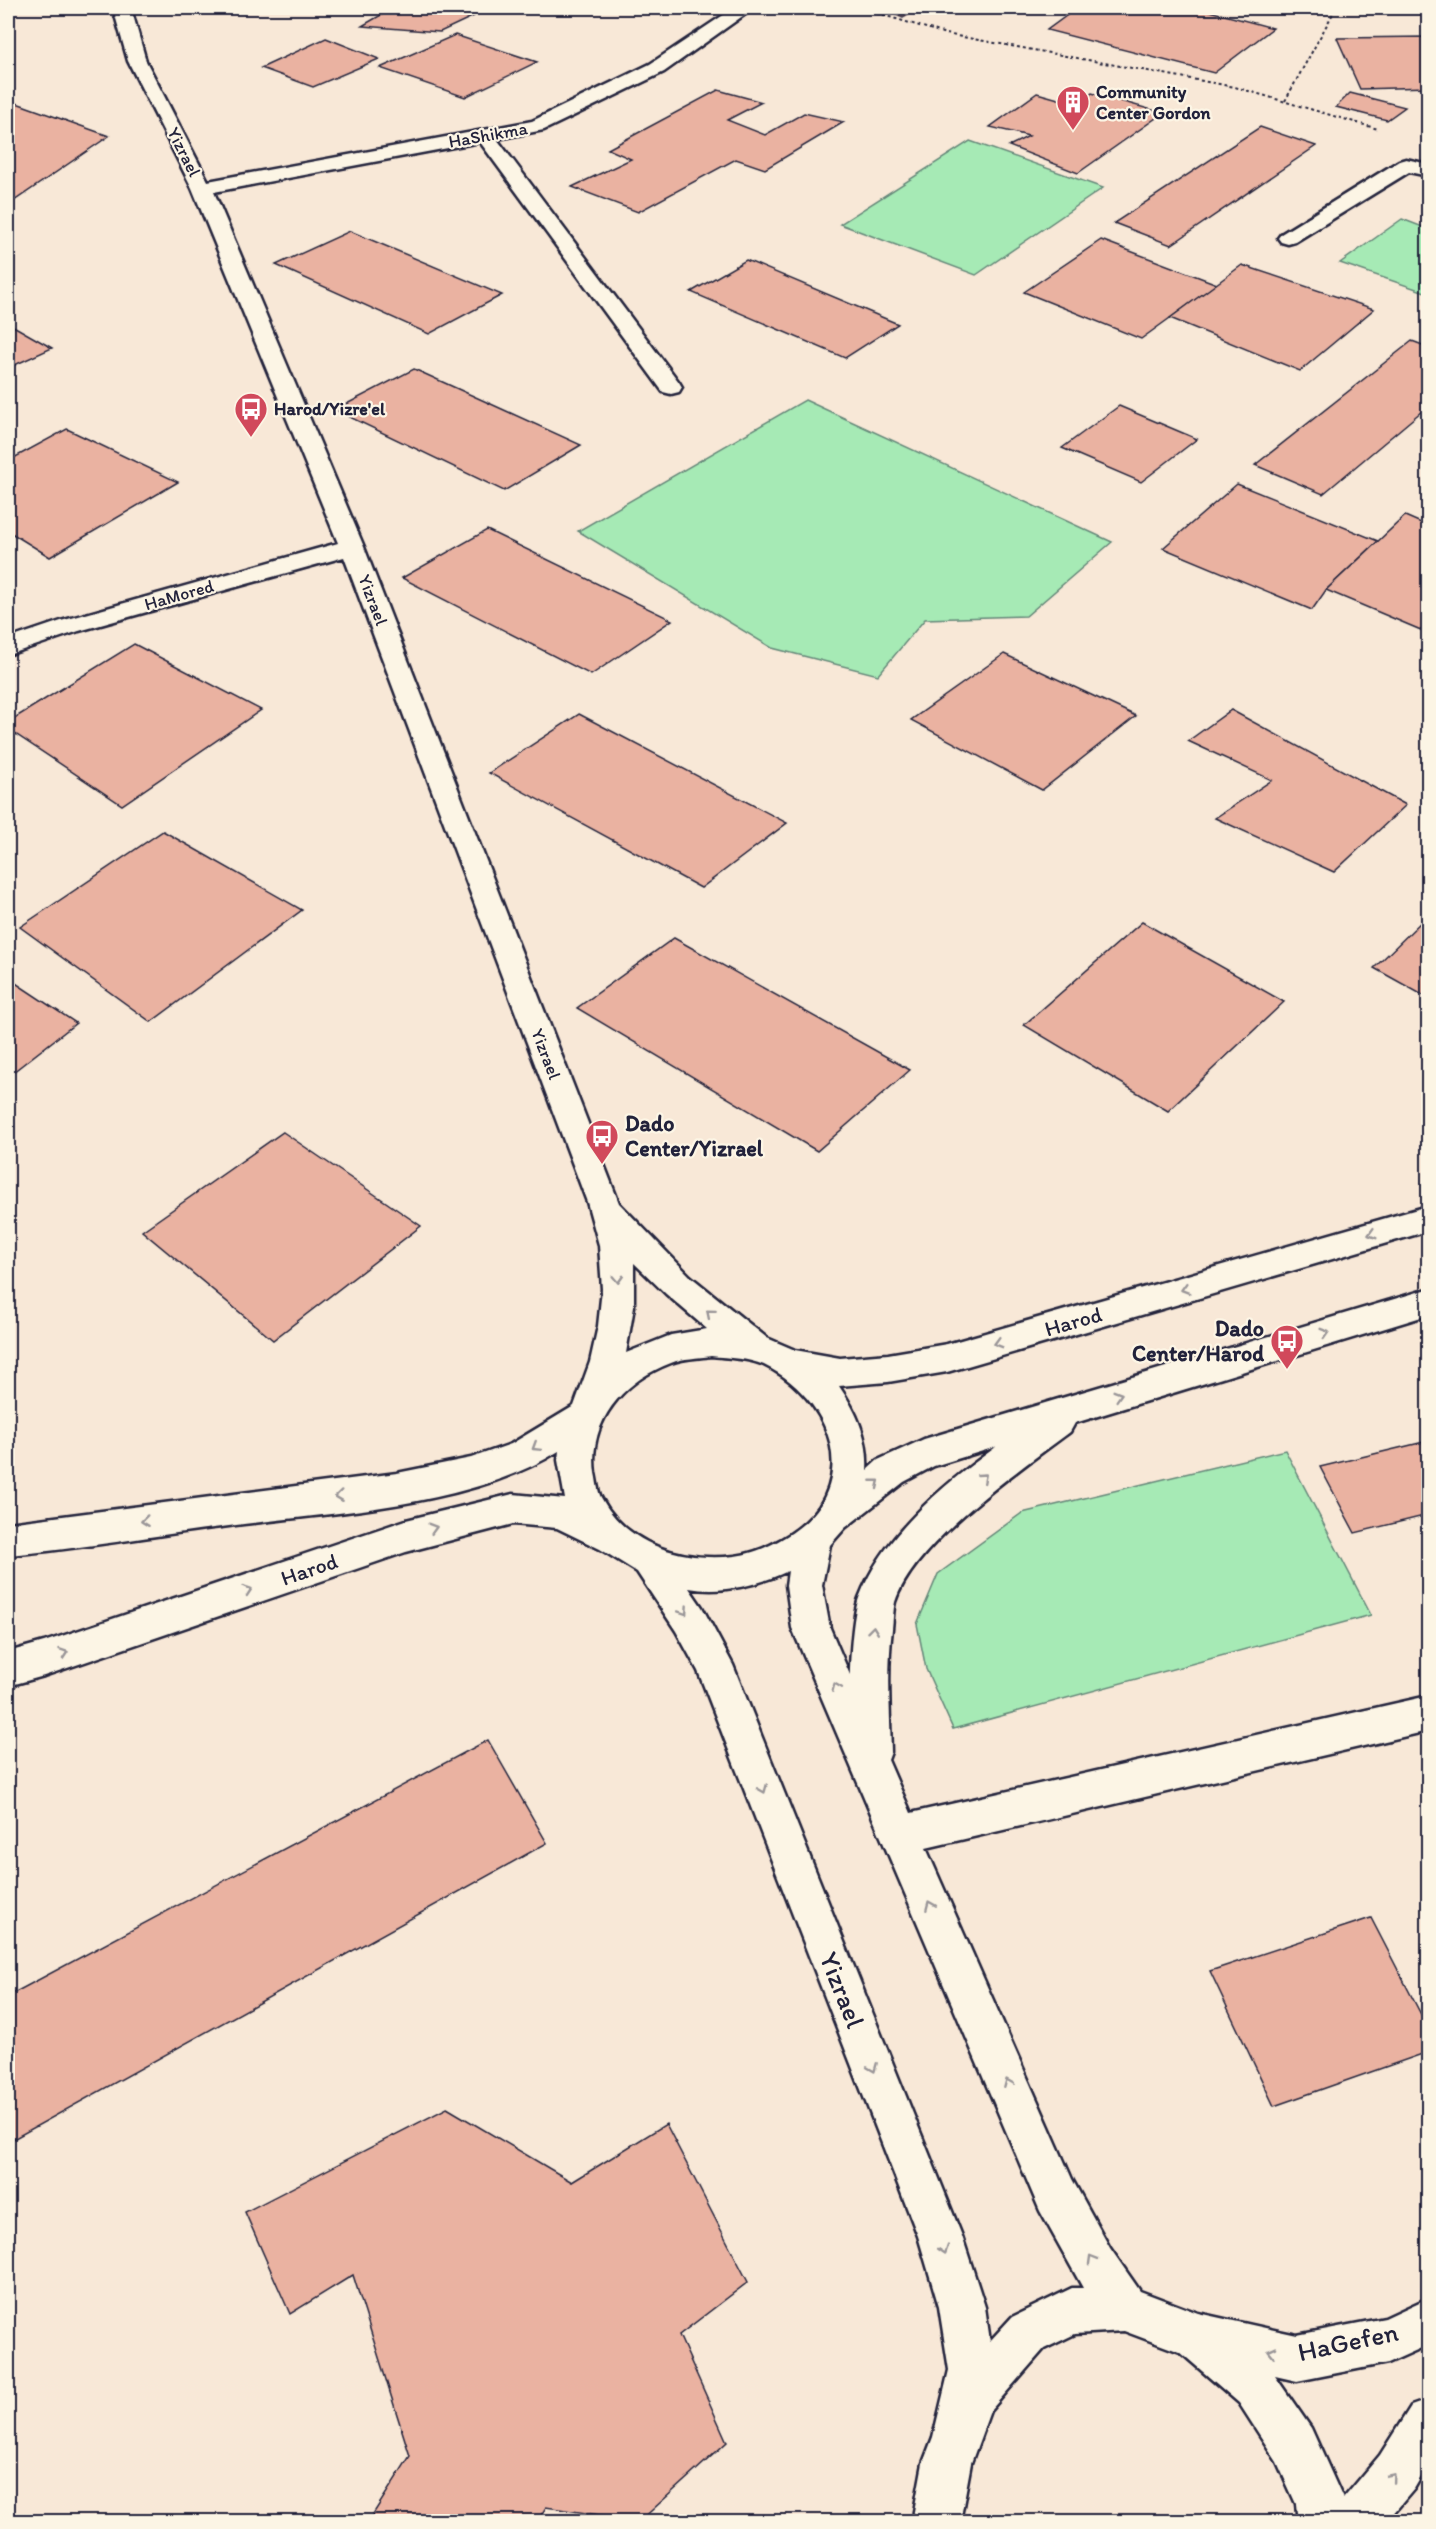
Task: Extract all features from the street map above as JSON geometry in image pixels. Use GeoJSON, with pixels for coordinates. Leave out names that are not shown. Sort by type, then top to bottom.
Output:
{"type":"FeatureCollection","features":[{"type":"Feature","properties":{"kind":"street","name":"Yizrael"},"geometry":{"type":"LineString","coordinates":[[122,8],[137,61],[202,188],[352,547],[603,1202],[616,1251],[619,1305],[610,1358],[578,1435],[574,1464],[585,1504],[612,1539]]}},
{"type":"Feature","properties":{"kind":"street","name":"HaShikma"},"geometry":{"type":"LineString","coordinates":[[202,188],[537,126],[657,68],[745,8]]}},
{"type":"Feature","properties":{"kind":"street"},"geometry":{"type":"LineString","coordinates":[[485,136],[671,387]]}},
{"type":"Feature","properties":{"kind":"street"},"geometry":{"type":"LineString","coordinates":[[1288,238],[1406,165],[1428,170]]}},
{"type":"Feature","properties":{"kind":"street","name":"HaMored"},"geometry":{"type":"LineString","coordinates":[[8,647],[70,626],[352,547]]}},
{"type":"Feature","properties":{"kind":"street","name":"Yizrael"},"geometry":{"type":"LineString","coordinates":[[603,1202],[631,1240],[717,1318],[770,1355],[798,1367],[829,1396],[849,1440],[848,1480],[822,1527]]}},
{"type":"Feature","properties":{"kind":"street","name":"Harod"},"geometry":{"type":"LineString","coordinates":[[591,1407],[626,1368],[667,1349],[711,1342],[840,1372],[888,1368],[947,1358],[1428,1218]]}},
{"type":"Feature","properties":{"kind":"street"},"geometry":{"type":"LineString","coordinates":[[651,1563],[699,1574],[755,1569],[798,1550],[822,1527],[891,1471],[924,1454],[1428,1302]]}},
{"type":"Feature","properties":{"kind":"street"},"geometry":{"type":"LineString","coordinates":[[873,1772],[869,1664],[877,1600],[902,1554],[952,1504],[994,1468],[1081,1406]]}},
{"type":"Feature","properties":{"kind":"street"},"geometry":{"type":"LineString","coordinates":[[8,1539],[397,1488],[471,1473],[523,1455],[591,1407]]}},
{"type":"Feature","properties":{"kind":"street","name":"Harod"},"geometry":{"type":"LineString","coordinates":[[8,1669],[44,1659],[406,1536],[513,1509],[561,1512],[651,1563]]}},
{"type":"Feature","properties":{"kind":"street"},"geometry":{"type":"LineString","coordinates":[[822,1527],[804,1585],[811,1628],[1056,2195],[1094,2264],[1124,2308]]}},
{"type":"Feature","properties":{"kind":"street","name":"Yizrael"},"geometry":{"type":"LineString","coordinates":[[651,1563],[689,1618],[714,1665],[940,2236],[962,2307],[972,2370],[956,2435]]}},
{"type":"Feature","properties":{"kind":"street"},"geometry":{"type":"LineString","coordinates":[[900,1835],[1428,1713]]}},
{"type":"Feature","properties":{"kind":"street"},"geometry":{"type":"LineString","coordinates":[[936,2522],[947,2463],[972,2396],[1028,2333],[1072,2311],[1124,2308],[1195,2335],[1255,2387],[1294,2445],[1320,2502],[1322,2522]]}},
{"type":"Feature","properties":{"kind":"street","name":"HaGefen"},"geometry":{"type":"LineString","coordinates":[[1195,2335],[1297,2358],[1388,2340],[1428,2321]]}},
{"type":"Feature","properties":{"kind":"street"},"geometry":{"type":"LineString","coordinates":[[1354,2522],[1397,2472],[1428,2423]]}},
{"type":"Feature","properties":{"kind":"path"},"geometry":{"type":"LineString","coordinates":[[860,8],[946,34],[1235,87],[1378,129]]}},
{"type":"Feature","properties":{"kind":"path"},"geometry":{"type":"LineString","coordinates":[[1285,101],[1336,8]]}},
{"type":"Feature","properties":{"kind":"green space"},"geometry":{"type":"Polygon","coordinates":[[[970,141],[1103,188],[976,275],[840,224],[970,141]]]}},
{"type":"Feature","properties":{"kind":"green space"},"geometry":{"type":"Polygon","coordinates":[[[1402,219],[1428,229],[1428,293],[1340,263],[1402,219]]]}},
{"type":"Feature","properties":{"kind":"green space"},"geometry":{"type":"Polygon","coordinates":[[[805,400],[1112,542],[1026,616],[925,619],[878,675],[772,648],[578,531],[805,400]]]}},
{"type":"Feature","properties":{"kind":"green space"},"geometry":{"type":"Polygon","coordinates":[[[1285,1450],[1371,1615],[953,1729],[926,1669],[917,1624],[938,1574],[1022,1513],[1285,1450]]]}},
{"type":"Feature","properties":{"kind":"building"},"geometry":{"type":"Polygon","coordinates":[[[393,8],[491,8],[440,32],[362,26],[393,8]]]}},
{"type":"Feature","properties":{"kind":"building"},"geometry":{"type":"Polygon","coordinates":[[[880,8],[921,8],[903,18],[880,8]]]}},
{"type":"Feature","properties":{"kind":"building"},"geometry":{"type":"Polygon","coordinates":[[[1077,8],[1198,8],[1273,28],[1214,73],[1047,30],[1077,8]]]}},
{"type":"Feature","properties":{"kind":"building"},"geometry":{"type":"Polygon","coordinates":[[[455,35],[537,62],[465,97],[380,68],[455,35]]]}},
{"type":"Feature","properties":{"kind":"building"},"geometry":{"type":"Polygon","coordinates":[[[1428,37],[1428,87],[1360,89],[1337,38],[1428,37]]]}},
{"type":"Feature","properties":{"kind":"building"},"geometry":{"type":"Polygon","coordinates":[[[326,38],[379,59],[313,87],[261,68],[326,38]]]}},
{"type":"Feature","properties":{"kind":"building"},"geometry":{"type":"Polygon","coordinates":[[[718,90],[762,102],[727,120],[765,135],[804,113],[844,122],[765,169],[736,159],[638,212],[572,187],[631,159],[608,149],[718,90]]]}},
{"type":"Feature","properties":{"kind":"building","name":"Community Center Gordon"},"geometry":{"type":"Polygon","coordinates":[[[1037,93],[1076,104],[1092,93],[1163,113],[1078,173],[1009,146],[1029,136],[990,127],[1037,93]]]}},
{"type":"Feature","properties":{"kind":"building"},"geometry":{"type":"Polygon","coordinates":[[[1350,93],[1405,107],[1387,120],[1336,107],[1350,93]]]}},
{"type":"Feature","properties":{"kind":"building"},"geometry":{"type":"Polygon","coordinates":[[[8,100],[109,136],[8,205],[8,100]]]}},
{"type":"Feature","properties":{"kind":"building"},"geometry":{"type":"Polygon","coordinates":[[[1260,127],[1316,146],[1171,245],[1114,223],[1260,127]]]}},
{"type":"Feature","properties":{"kind":"building"},"geometry":{"type":"Polygon","coordinates":[[[350,231],[502,295],[429,334],[276,265],[350,231]]]}},
{"type":"Feature","properties":{"kind":"building"},"geometry":{"type":"Polygon","coordinates":[[[1101,240],[1217,284],[1141,339],[1024,292],[1101,240]]]}},
{"type":"Feature","properties":{"kind":"building"},"geometry":{"type":"Polygon","coordinates":[[[746,260],[898,324],[845,358],[691,292],[746,260]]]}},
{"type":"Feature","properties":{"kind":"building"},"geometry":{"type":"Polygon","coordinates":[[[1242,265],[1374,309],[1300,371],[1170,318],[1242,265]]]}},
{"type":"Feature","properties":{"kind":"building"},"geometry":{"type":"Polygon","coordinates":[[[8,323],[52,348],[8,368],[8,323]]]}},
{"type":"Feature","properties":{"kind":"building"},"geometry":{"type":"Polygon","coordinates":[[[1412,341],[1428,347],[1428,406],[1323,494],[1255,465],[1412,341]]]}},
{"type":"Feature","properties":{"kind":"building"},"geometry":{"type":"Polygon","coordinates":[[[414,369],[581,445],[504,491],[335,410],[414,369]]]}},
{"type":"Feature","properties":{"kind":"building"},"geometry":{"type":"Polygon","coordinates":[[[1119,406],[1197,439],[1141,482],[1062,448],[1119,406]]]}},
{"type":"Feature","properties":{"kind":"building"},"geometry":{"type":"Polygon","coordinates":[[[67,429],[178,482],[50,557],[8,531],[8,461],[67,429]]]}},
{"type":"Feature","properties":{"kind":"building"},"geometry":{"type":"Polygon","coordinates":[[[1237,484],[1378,541],[1326,590],[1312,610],[1163,548],[1237,484]]]}},
{"type":"Feature","properties":{"kind":"building"},"geometry":{"type":"Polygon","coordinates":[[[1405,516],[1428,526],[1428,633],[1326,590],[1405,516]]]}},
{"type":"Feature","properties":{"kind":"building"},"geometry":{"type":"Polygon","coordinates":[[[487,530],[672,620],[591,675],[402,578],[487,530]]]}},
{"type":"Feature","properties":{"kind":"building"},"geometry":{"type":"Polygon","coordinates":[[[134,644],[261,710],[122,805],[8,729],[8,722],[134,644]]]}},
{"type":"Feature","properties":{"kind":"building"},"geometry":{"type":"Polygon","coordinates":[[[1004,654],[1136,716],[1042,790],[911,720],[1004,654]]]}},
{"type":"Feature","properties":{"kind":"building"},"geometry":{"type":"Polygon","coordinates":[[[1231,710],[1406,805],[1334,872],[1215,818],[1272,780],[1188,741],[1231,710]]]}},
{"type":"Feature","properties":{"kind":"building"},"geometry":{"type":"Polygon","coordinates":[[[579,714],[787,823],[701,888],[489,773],[579,714]]]}},
{"type":"Feature","properties":{"kind":"building"},"geometry":{"type":"Polygon","coordinates":[[[163,831],[302,910],[151,1022],[20,927],[163,831]]]}},
{"type":"Feature","properties":{"kind":"building"},"geometry":{"type":"Polygon","coordinates":[[[1428,915],[1428,998],[1374,968],[1428,915]]]}},
{"type":"Feature","properties":{"kind":"building"},"geometry":{"type":"Polygon","coordinates":[[[1142,922],[1284,1002],[1168,1111],[1024,1025],[1142,922]]]}},
{"type":"Feature","properties":{"kind":"building"},"geometry":{"type":"Polygon","coordinates":[[[674,938],[910,1070],[817,1151],[577,1008],[674,938]]]}},
{"type":"Feature","properties":{"kind":"building"},"geometry":{"type":"Polygon","coordinates":[[[8,978],[76,1023],[8,1076],[8,978]]]}},
{"type":"Feature","properties":{"kind":"building"},"geometry":{"type":"Polygon","coordinates":[[[283,1132],[421,1226],[273,1340],[142,1231],[283,1132]]]}},
{"type":"Feature","properties":{"kind":"building"},"geometry":{"type":"Polygon","coordinates":[[[1428,1441],[1428,1515],[1355,1533],[1320,1467],[1428,1441]]]}},
{"type":"Feature","properties":{"kind":"building"},"geometry":{"type":"Polygon","coordinates":[[[488,1740],[547,1843],[8,2142],[8,1996],[488,1740]]]}},
{"type":"Feature","properties":{"kind":"building"},"geometry":{"type":"Polygon","coordinates":[[[1371,1918],[1428,2028],[1428,2052],[1274,2106],[1210,1971],[1371,1918]]]}},
{"type":"Feature","properties":{"kind":"building"},"geometry":{"type":"Polygon","coordinates":[[[447,2108],[572,2182],[666,2124],[748,2282],[679,2335],[727,2442],[640,2521],[546,2507],[537,2522],[368,2522],[410,2456],[353,2275],[290,2314],[245,2212],[447,2108]]]}},
{"type":"Feature","properties":{"kind":"place","name":"Community Center Gordon"},"geometry":{"type":"Point","coordinates":[1073,131]}},
{"type":"Feature","properties":{"kind":"place","name":"Harod/Yizre'el"},"geometry":{"type":"Point","coordinates":[251,438]}},
{"type":"Feature","properties":{"kind":"place","name":"Dado Center/Yizrael"},"geometry":{"type":"Point","coordinates":[602,1165]}},
{"type":"Feature","properties":{"kind":"place","name":"Dado Center/Harod"},"geometry":{"type":"Point","coordinates":[1287,1370]}}]}
